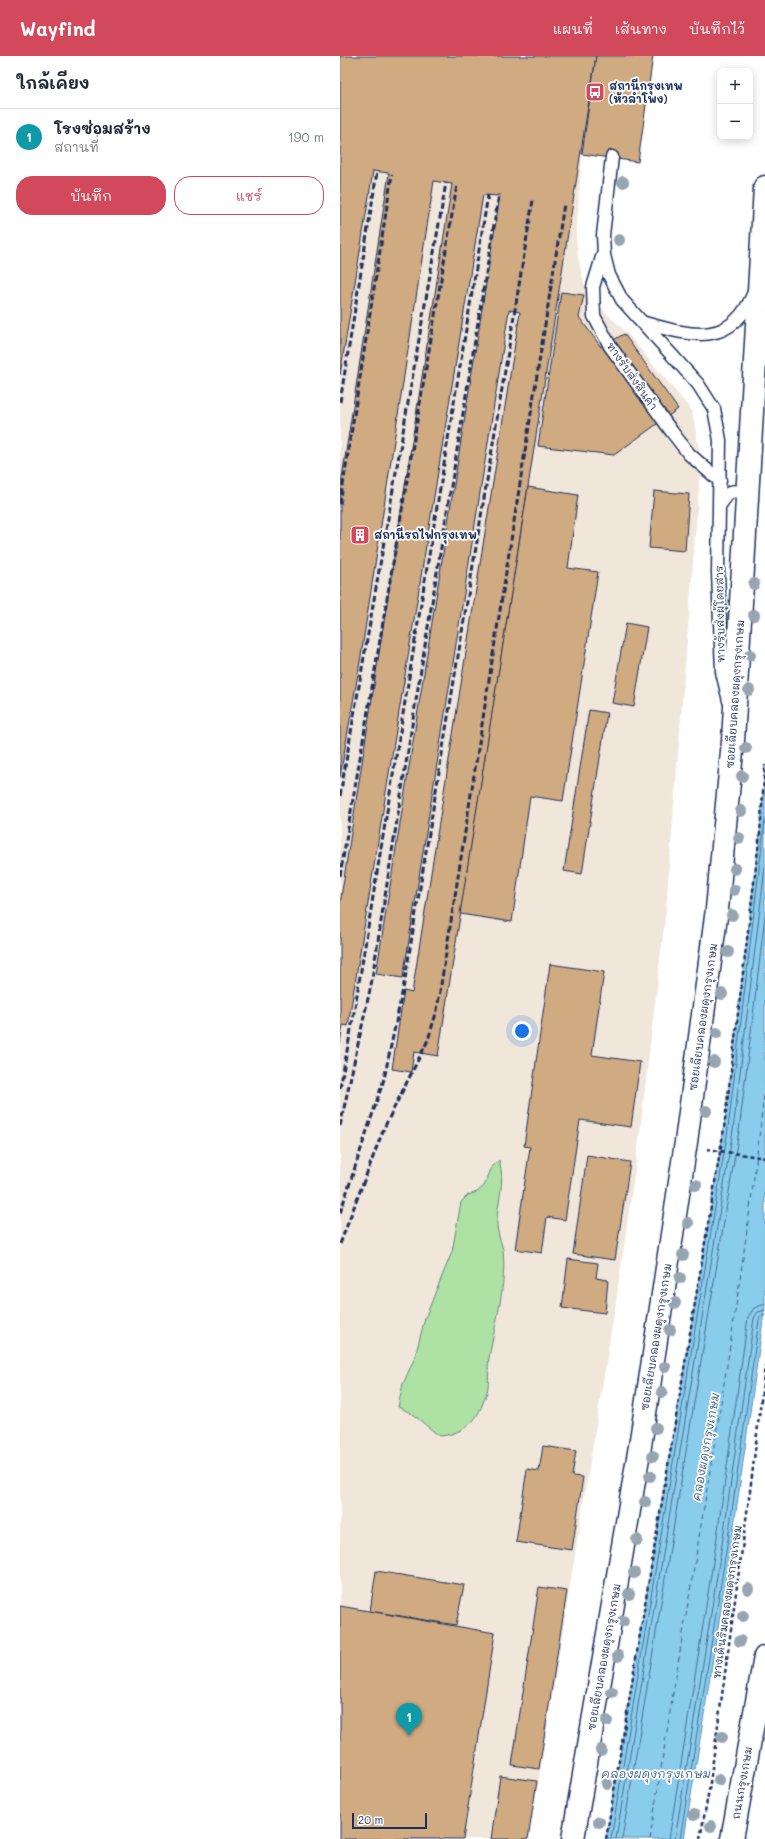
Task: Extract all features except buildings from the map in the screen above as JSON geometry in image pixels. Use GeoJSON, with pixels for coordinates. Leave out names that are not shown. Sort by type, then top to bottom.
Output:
{"type":"FeatureCollection","features":[{"type":"Feature","properties":{"kind":"street","name":"ซอยเลียบคลองผดุงกรุงเกษม"},"geometry":{"type":"LineString","coordinates":[[574,1839],[640,1446],[685,1150],[717,909],[734,722],[765,187]]}},
{"type":"Feature","properties":{"kind":"street","name":"ถนนกรุงเกษม"},"geometry":{"type":"LineString","coordinates":[[732,1839],[765,1657]]}},
{"type":"Feature","properties":{"kind":"lane","name":"ทางรับส่งผู้โดยสาร"},"geometry":{"type":"LineString","coordinates":[[612,157],[603,235],[604,250],[609,275],[622,300],[698,384],[714,409],[720,440],[718,573],[722,672],[734,722]]}},
{"type":"Feature","properties":{"kind":"lane","name":"ทางรับส่งสินค้า"},"geometry":{"type":"LineString","coordinates":[[604,250],[593,287],[594,316],[610,346],[672,432],[689,454],[720,480]]}},
{"type":"Feature","properties":{"kind":"lane"},"geometry":{"type":"LineString","coordinates":[[641,322],[687,334],[704,335],[718,332],[729,327],[739,318],[749,304],[760,269]]}},
{"type":"Feature","properties":{"kind":"lane"},"geometry":{"type":"LineString","coordinates":[[720,505],[728,493],[734,491],[741,493],[747,501]]}},
{"type":"Feature","properties":{"kind":"path"},"geometry":{"type":"LineString","coordinates":[[606,1839],[724,1128],[760,834],[765,765]]}},
{"type":"Feature","properties":{"kind":"path"},"geometry":{"type":"LineString","coordinates":[[707,1149],[765,1158]]}},
{"type":"Feature","properties":{"kind":"path","name":"ทางเดินริมคลองผดุงกรุงเกษม"},"geometry":{"type":"LineString","coordinates":[[700,1839],[712,1766],[751,1484],[765,1366]]}},
{"type":"Feature","properties":{"kind":"shaded area"},"geometry":{"type":"Polygon","coordinates":[[[340,56],[596,56],[582,154],[576,237],[578,257],[584,284],[603,310],[627,333],[692,411],[701,460],[666,909],[638,1148],[617,1295],[529,1839],[340,1839],[340,56]]]}},
{"type":"Feature","properties":{"kind":"green space"},"geometry":{"type":"Polygon","coordinates":[[[499,1160],[502,1177],[497,1223],[498,1234],[503,1250],[504,1263],[500,1304],[489,1358],[487,1392],[478,1414],[469,1425],[455,1433],[440,1436],[415,1416],[398,1407],[403,1384],[415,1357],[425,1318],[452,1252],[461,1202],[468,1195],[477,1192],[484,1186],[492,1167],[499,1160]]]}},
{"type":"Feature","properties":{"kind":"water","name":"คลองผดุงกรุงเกษม"},"geometry":{"type":"Polygon","coordinates":[[[765,765],[765,1306],[732,1540],[684,1839],[606,1839],[724,1128],[760,833],[765,765]]]}},
{"type":"Feature","properties":{"kind":"ferry route"},"geometry":{"type":"LineString","coordinates":[[650,1839],[741,1275],[765,1086]]}},
{"type":"Feature","properties":{"kind":"railway"},"geometry":{"type":"LineString","coordinates":[[340,402],[377,172]]}},
{"type":"Feature","properties":{"kind":"railway"},"geometry":{"type":"LineString","coordinates":[[340,504],[392,174]]}},
{"type":"Feature","properties":{"kind":"railway"},"geometry":{"type":"LineString","coordinates":[[340,796],[446,183]]}},
{"type":"Feature","properties":{"kind":"railway"},"geometry":{"type":"LineString","coordinates":[[340,876],[457,185]]}},
{"type":"Feature","properties":{"kind":"railway"},"geometry":{"type":"LineString","coordinates":[[340,1126],[371,985],[499,194]]}},
{"type":"Feature","properties":{"kind":"railway"},"geometry":{"type":"LineString","coordinates":[[340,1088],[353,1019],[488,195]]}},
{"type":"Feature","properties":{"kind":"railway"},"geometry":{"type":"LineString","coordinates":[[340,1213],[384,1079],[405,979],[533,200]]}},
{"type":"Feature","properties":{"kind":"railway"},"geometry":{"type":"LineString","coordinates":[[340,1244],[384,1128],[428,1040],[437,1010],[564,204]]}},
{"type":"Feature","properties":{"kind":"place","name":"สถานีกรุงเทพ (หัวลำโพง)"},"geometry":{"type":"Point","coordinates":[595,92]}},
{"type":"Feature","properties":{"kind":"place","name":"สถานีรถไฟกรุงเทพ"},"geometry":{"type":"Point","coordinates":[360,535]}},
{"type":"Feature","properties":{"kind":"place","name":"โรงซ่อมสร้าง"},"geometry":{"type":"Point","coordinates":[409,1736]}}]}
